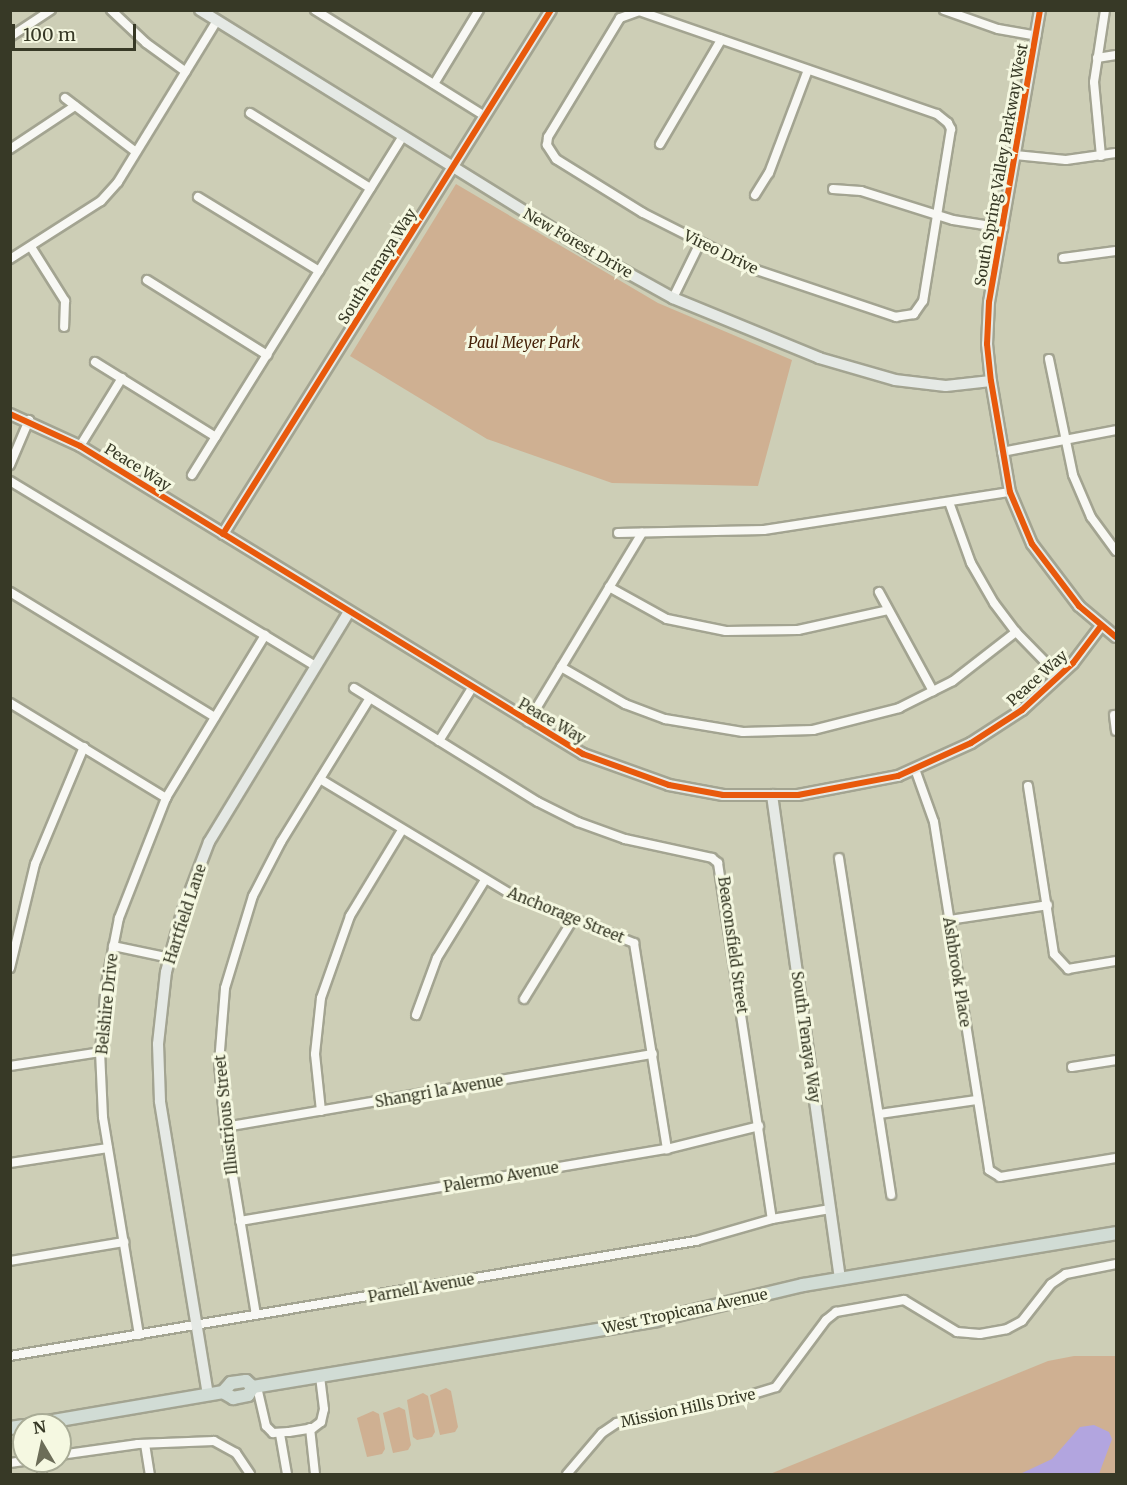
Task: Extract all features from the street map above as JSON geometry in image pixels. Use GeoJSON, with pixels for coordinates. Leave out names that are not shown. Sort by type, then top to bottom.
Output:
{"type":"FeatureCollection","features":[{"type":"Feature","properties":{"kind":"main road","name":"West Tropicana Avenue"},"geometry":{"type":"LineString","coordinates":[[72,1418],[223,1392],[233,1398],[248,1395],[255,1387],[649,1321],[840,1279],[1116,1233]]}},
{"type":"Feature","properties":{"kind":"street"},"geometry":{"type":"LineString","coordinates":[[10,37],[51,10]]}},
{"type":"Feature","properties":{"kind":"street"},"geometry":{"type":"LineString","coordinates":[[111,10],[146,43],[186,72]]}},
{"type":"Feature","properties":{"kind":"street","name":"New Forest Drive"},"geometry":{"type":"LineString","coordinates":[[200,10],[451,168],[673,298],[819,357],[895,380],[946,386],[991,381]]}},
{"type":"Feature","properties":{"kind":"street"},"geometry":{"type":"LineString","coordinates":[[315,10],[483,115]]}},
{"type":"Feature","properties":{"kind":"street"},"geometry":{"type":"LineString","coordinates":[[434,84],[479,10]]}},
{"type":"Feature","properties":{"kind":"street","name":"South Tenaya Way"},"geometry":{"type":"LineString","coordinates":[[224,534],[483,115],[551,10]]}},
{"type":"Feature","properties":{"kind":"street"},"geometry":{"type":"LineString","coordinates":[[944,10],[972,20],[1036,36]]}},
{"type":"Feature","properties":{"kind":"street"},"geometry":{"type":"LineString","coordinates":[[972,20],[975,10]]}},
{"type":"Feature","properties":{"kind":"street","name":"South Spring Valley Parkway West"},"geometry":{"type":"LineString","coordinates":[[1040,10],[990,302],[987,344],[991,381],[1010,492],[1038,552],[1061,586],[1101,626],[1116,637]]}},
{"type":"Feature","properties":{"kind":"street"},"geometry":{"type":"LineString","coordinates":[[1101,156],[1094,101],[1097,58],[1105,10]]}},
{"type":"Feature","properties":{"kind":"street","name":"Vireo Drive"},"geometry":{"type":"LineString","coordinates":[[721,40],[639,11],[627,13],[620,18],[560,117],[547,145],[556,159],[700,243],[825,296],[896,317],[914,314],[923,301],[937,216]]}},
{"type":"Feature","properties":{"kind":"street"},"geometry":{"type":"LineString","coordinates":[[10,259],[101,201],[136,152],[216,22]]}},
{"type":"Feature","properties":{"kind":"street"},"geometry":{"type":"LineString","coordinates":[[660,144],[721,40],[937,114],[948,123],[951,129],[937,216]]}},
{"type":"Feature","properties":{"kind":"street"},"geometry":{"type":"LineString","coordinates":[[1097,58],[1116,55]]}},
{"type":"Feature","properties":{"kind":"street"},"geometry":{"type":"LineString","coordinates":[[755,195],[769,173],[808,70]]}},
{"type":"Feature","properties":{"kind":"street"},"geometry":{"type":"LineString","coordinates":[[65,98],[136,152]]}},
{"type":"Feature","properties":{"kind":"street"},"geometry":{"type":"LineString","coordinates":[[10,149],[75,106]]}},
{"type":"Feature","properties":{"kind":"street"},"geometry":{"type":"LineString","coordinates":[[250,113],[370,188]]}},
{"type":"Feature","properties":{"kind":"street"},"geometry":{"type":"LineString","coordinates":[[192,475],[402,137]]}},
{"type":"Feature","properties":{"kind":"street"},"geometry":{"type":"LineString","coordinates":[[1015,155],[1066,160],[1116,153]]}},
{"type":"Feature","properties":{"kind":"street"},"geometry":{"type":"LineString","coordinates":[[833,189],[861,191],[937,216],[1003,228]]}},
{"type":"Feature","properties":{"kind":"street"},"geometry":{"type":"LineString","coordinates":[[198,197],[319,271]]}},
{"type":"Feature","properties":{"kind":"street"},"geometry":{"type":"LineString","coordinates":[[673,298],[700,243]]}},
{"type":"Feature","properties":{"kind":"street"},"geometry":{"type":"LineString","coordinates":[[31,247],[66,301],[64,327]]}},
{"type":"Feature","properties":{"kind":"street"},"geometry":{"type":"LineString","coordinates":[[1063,258],[1116,251]]}},
{"type":"Feature","properties":{"kind":"street"},"geometry":{"type":"LineString","coordinates":[[147,280],[267,354]]}},
{"type":"Feature","properties":{"kind":"street"},"geometry":{"type":"LineString","coordinates":[[1049,359],[1073,476],[1091,517],[1116,551]]}},
{"type":"Feature","properties":{"kind":"street"},"geometry":{"type":"LineString","coordinates":[[95,362],[216,437]]}},
{"type":"Feature","properties":{"kind":"street"},"geometry":{"type":"LineString","coordinates":[[80,446],[122,378]]}},
{"type":"Feature","properties":{"kind":"street","name":"Peace Way"},"geometry":{"type":"LineString","coordinates":[[10,414],[29,420],[80,446],[583,754],[641,777],[723,795],[772,795],[848,788],[915,769],[988,732],[1022,710],[1059,676],[1101,626]]}},
{"type":"Feature","properties":{"kind":"street"},"geometry":{"type":"LineString","coordinates":[[10,465],[29,420]]}},
{"type":"Feature","properties":{"kind":"street"},"geometry":{"type":"LineString","coordinates":[[1002,452],[1116,430]]}},
{"type":"Feature","properties":{"kind":"street"},"geometry":{"type":"LineString","coordinates":[[10,481],[316,666]]}},
{"type":"Feature","properties":{"kind":"street"},"geometry":{"type":"LineString","coordinates":[[618,533],[764,530],[1010,492]]}},
{"type":"Feature","properties":{"kind":"street"},"geometry":{"type":"LineString","coordinates":[[949,502],[971,563],[1016,632],[1059,676]]}},
{"type":"Feature","properties":{"kind":"street"},"geometry":{"type":"LineString","coordinates":[[528,722],[642,533]]}},
{"type":"Feature","properties":{"kind":"street"},"geometry":{"type":"LineString","coordinates":[[609,587],[667,619],[726,631],[798,630],[888,610]]}},
{"type":"Feature","properties":{"kind":"street"},"geometry":{"type":"LineString","coordinates":[[10,592],[215,717]]}},
{"type":"Feature","properties":{"kind":"street"},"geometry":{"type":"LineString","coordinates":[[879,592],[933,691]]}},
{"type":"Feature","properties":{"kind":"street","name":"Hartfield Lane"},"geometry":{"type":"LineString","coordinates":[[208,1395],[160,1101],[160,1014],[170,958],[209,842],[350,612]]}},
{"type":"Feature","properties":{"kind":"street"},"geometry":{"type":"LineString","coordinates":[[561,667],[625,704],[665,719],[743,732],[813,730],[857,722],[933,691],[953,681],[1016,632]]}},
{"type":"Feature","properties":{"kind":"street","name":"Belshire Drive"},"geometry":{"type":"LineString","coordinates":[[139,1335],[108,1148],[100,1052],[113,946],[141,856],[166,798],[266,635]]}},
{"type":"Feature","properties":{"kind":"street","name":"Beaconsfield Street"},"geometry":{"type":"LineString","coordinates":[[354,688],[538,802],[578,822],[625,839],[718,862],[772,1219]]}},
{"type":"Feature","properties":{"kind":"street"},"geometry":{"type":"LineString","coordinates":[[439,741],[472,688]]}},
{"type":"Feature","properties":{"kind":"street","name":"Illustrious Street"},"geometry":{"type":"LineString","coordinates":[[256,1315],[225,1127],[219,1039],[232,957],[253,896],[320,779],[370,698]]}},
{"type":"Feature","properties":{"kind":"street"},"geometry":{"type":"LineString","coordinates":[[10,703],[166,798]]}},
{"type":"Feature","properties":{"kind":"street"},"geometry":{"type":"LineString","coordinates":[[1114,715],[1116,731]]}},
{"type":"Feature","properties":{"kind":"street"},"geometry":{"type":"LineString","coordinates":[[10,968],[35,864],[84,747]]}},
{"type":"Feature","properties":{"kind":"street","name":"Ashbrook Place"},"geometry":{"type":"LineString","coordinates":[[915,769],[934,822],[985,1162],[994,1175],[1000,1177],[1116,1158]]}},
{"type":"Feature","properties":{"kind":"street","name":"Anchorage Street"},"geometry":{"type":"LineString","coordinates":[[320,779],[485,880],[572,921],[634,943],[667,1149]]}},
{"type":"Feature","properties":{"kind":"street"},"geometry":{"type":"LineString","coordinates":[[1028,786],[1054,954],[1061,965],[1068,969],[1116,961]]}},
{"type":"Feature","properties":{"kind":"street","name":"South Tenaya Way"},"geometry":{"type":"LineString","coordinates":[[772,795],[840,1279]]}},
{"type":"Feature","properties":{"kind":"street"},"geometry":{"type":"LineString","coordinates":[[321,1111],[315,1054],[321,998],[350,916],[402,830]]}},
{"type":"Feature","properties":{"kind":"street"},"geometry":{"type":"LineString","coordinates":[[839,858],[891,1195]]}},
{"type":"Feature","properties":{"kind":"street"},"geometry":{"type":"LineString","coordinates":[[416,1015],[437,958],[485,880]]}},
{"type":"Feature","properties":{"kind":"street"},"geometry":{"type":"LineString","coordinates":[[949,920],[1048,905]]}},
{"type":"Feature","properties":{"kind":"street"},"geometry":{"type":"LineString","coordinates":[[524,999],[572,921]]}},
{"type":"Feature","properties":{"kind":"street"},"geometry":{"type":"LineString","coordinates":[[113,946],[170,958]]}},
{"type":"Feature","properties":{"kind":"street"},"geometry":{"type":"LineString","coordinates":[[10,1066],[100,1052]]}},
{"type":"Feature","properties":{"kind":"street","name":"Shangri la Avenue"},"geometry":{"type":"LineString","coordinates":[[225,1127],[653,1054]]}},
{"type":"Feature","properties":{"kind":"street"},"geometry":{"type":"LineString","coordinates":[[1072,1067],[1116,1060]]}},
{"type":"Feature","properties":{"kind":"street"},"geometry":{"type":"LineString","coordinates":[[880,1114],[976,1100]]}},
{"type":"Feature","properties":{"kind":"street","name":"Palermo Avenue"},"geometry":{"type":"LineString","coordinates":[[240,1221],[667,1149],[759,1126]]}},
{"type":"Feature","properties":{"kind":"street"},"geometry":{"type":"LineString","coordinates":[[10,1163],[108,1148]]}},
{"type":"Feature","properties":{"kind":"street","name":"Parnell Avenue"},"geometry":{"type":"LineString","coordinates":[[10,1356],[696,1241],[772,1219],[830,1209]]}},
{"type":"Feature","properties":{"kind":"street"},"geometry":{"type":"LineString","coordinates":[[10,1261],[124,1242]]}},
{"type":"Feature","properties":{"kind":"street","name":"Mission Hills Drive"},"geometry":{"type":"LineString","coordinates":[[567,1474],[602,1433],[617,1423],[747,1396],[776,1387],[826,1320],[836,1312],[904,1300],[957,1332],[980,1334],[1007,1329],[1022,1322],[1061,1276],[1116,1264]]}},
{"type":"Feature","properties":{"kind":"street"},"geometry":{"type":"LineString","coordinates":[[255,1387],[264,1422],[271,1431],[280,1434],[319,1424],[323,1416],[320,1376]]}},
{"type":"Feature","properties":{"kind":"street"},"geometry":{"type":"LineString","coordinates":[[310,1428],[315,1474]]}},
{"type":"Feature","properties":{"kind":"street"},"geometry":{"type":"LineString","coordinates":[[280,1434],[287,1474]]}},
{"type":"Feature","properties":{"kind":"street"},"geometry":{"type":"LineString","coordinates":[[72,1453],[145,1444],[220,1443],[236,1453],[249,1474]]}},
{"type":"Feature","properties":{"kind":"street"},"geometry":{"type":"LineString","coordinates":[[145,1444],[150,1474]]}},
{"type":"Feature","properties":{"kind":"green space","name":"Paul Meyer Park"},"geometry":{"type":"Polygon","coordinates":[[[456,184],[658,303],[792,360],[758,486],[612,483],[487,439],[350,356],[456,184]]]}},
{"type":"Feature","properties":{"kind":"green space"},"geometry":{"type":"Polygon","coordinates":[[[1074,1356],[1116,1356],[1116,1474],[770,1474],[1048,1361],[1074,1356]]]}},
{"type":"Feature","properties":{"kind":"green space"},"geometry":{"type":"Polygon","coordinates":[[[446,1388],[451,1391],[458,1427],[455,1432],[440,1435],[430,1395],[446,1388]]]}},
{"type":"Feature","properties":{"kind":"green space"},"geometry":{"type":"Polygon","coordinates":[[[423,1393],[428,1396],[435,1432],[432,1437],[417,1440],[413,1437],[407,1400],[423,1393]]]}},
{"type":"Feature","properties":{"kind":"green space"},"geometry":{"type":"Polygon","coordinates":[[[399,1407],[405,1410],[411,1445],[408,1450],[393,1453],[383,1413],[399,1407]]]}},
{"type":"Feature","properties":{"kind":"green space"},"geometry":{"type":"Polygon","coordinates":[[[373,1411],[379,1414],[385,1449],[382,1454],[367,1457],[357,1418],[373,1411]]]}},
{"type":"Feature","properties":{"kind":"shaded area"},"geometry":{"type":"Polygon","coordinates":[[[1094,1425],[1109,1432],[1112,1439],[1099,1474],[1020,1474],[1052,1459],[1080,1427],[1094,1425]]]}},
{"type":"Feature","properties":{"kind":"cycle path"},"geometry":{"type":"LineString","coordinates":[[223,534],[551,10]]}},
{"type":"Feature","properties":{"kind":"cycle path"},"geometry":{"type":"LineString","coordinates":[[1040,10],[989,302],[987,344],[991,381],[1010,492],[1032,544],[1079,606],[1116,637]]}},
{"type":"Feature","properties":{"kind":"cycle path"},"geometry":{"type":"LineString","coordinates":[[10,414],[80,446],[583,754],[669,785],[723,795],[798,795],[898,776],[971,743],[1022,710],[1073,663],[1101,626]]}}]}
